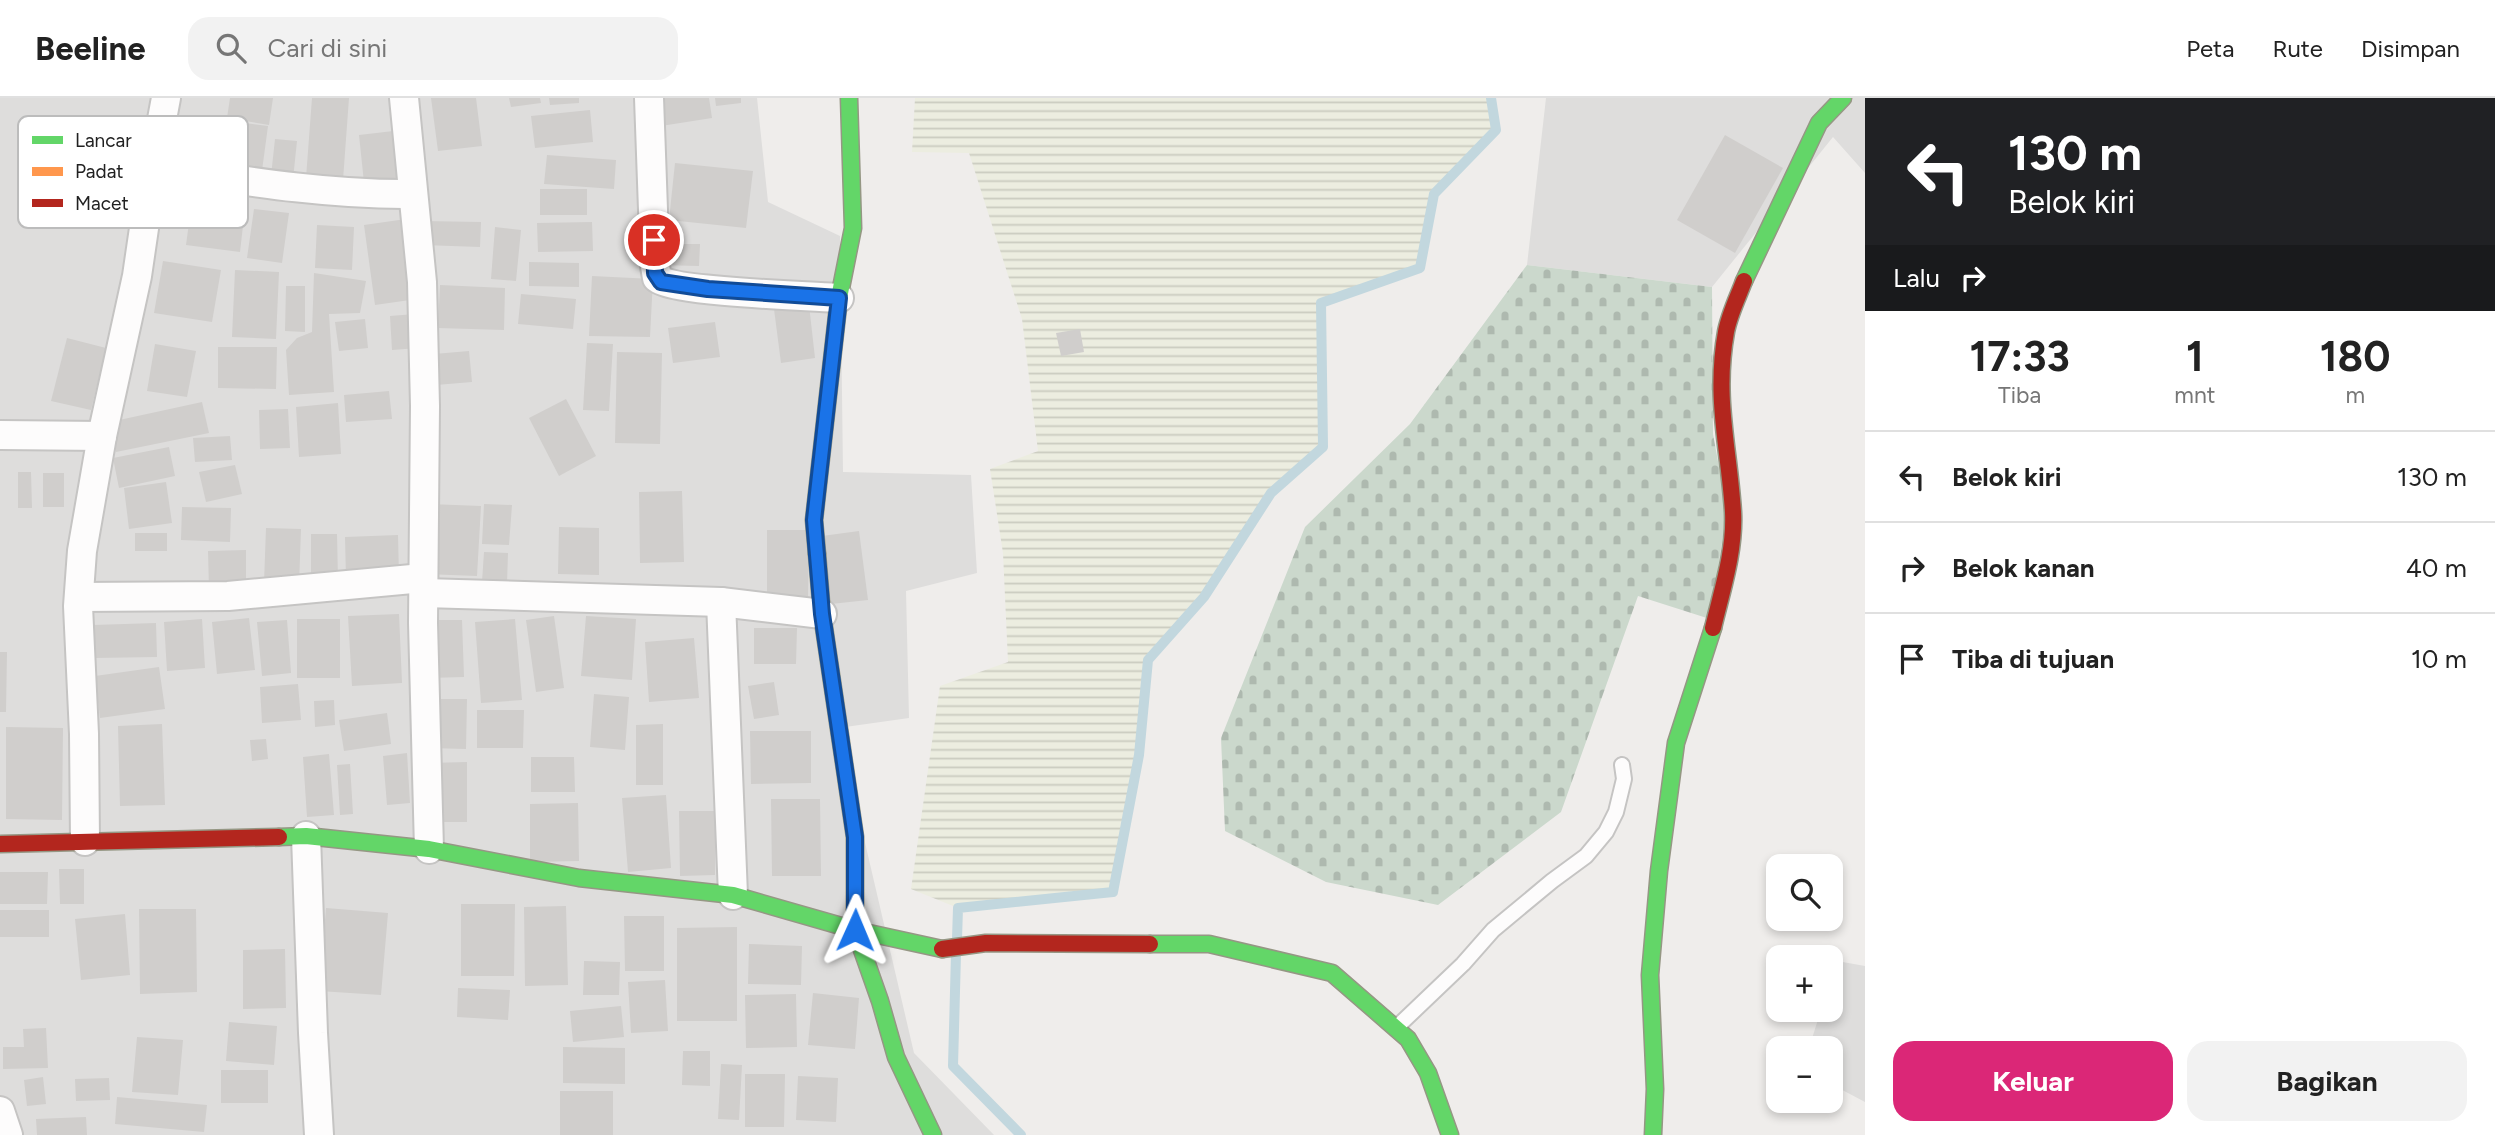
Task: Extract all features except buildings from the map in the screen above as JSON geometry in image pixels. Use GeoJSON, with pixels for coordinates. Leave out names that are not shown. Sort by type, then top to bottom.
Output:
{"type":"FeatureCollection","features":[{"type":"Feature","properties":{"kind":"street"},"geometry":{"type":"LineString","coordinates":[[163,116],[166,98]]}},
{"type":"Feature","properties":{"kind":"street"},"geometry":{"type":"LineString","coordinates":[[404,98],[422,282],[425,406],[423,586],[429,849]]}},
{"type":"Feature","properties":{"kind":"street"},"geometry":{"type":"LineString","coordinates":[[649,98],[657,278],[666,283],[708,289],[839,298]]}},
{"type":"Feature","properties":{"kind":"street"},"geometry":{"type":"LineString","coordinates":[[849,98],[853,228],[839,298],[814,520],[822,614],[855,837],[855,930],[896,1057],[933,1135]]}},
{"type":"Feature","properties":{"kind":"street"},"geometry":{"type":"LineString","coordinates":[[1653,1135],[1655,1089],[1650,975],[1659,871],[1676,743],[1712,634],[1732,547],[1733,513],[1720,383],[1726,330],[1750,264],[1819,123],[1843,98]]}},
{"type":"Feature","properties":{"kind":"street"},"geometry":{"type":"LineString","coordinates":[[248,180],[332,191],[412,194]]}},
{"type":"Feature","properties":{"kind":"street"},"geometry":{"type":"LineString","coordinates":[[85,841],[79,597],[82,551],[102,436],[137,276],[144,228]]}},
{"type":"Feature","properties":{"kind":"street"},"geometry":{"type":"LineString","coordinates":[[0,435],[102,436]]}},
{"type":"Feature","properties":{"kind":"street"},"geometry":{"type":"LineString","coordinates":[[79,597],[228,596],[423,586],[722,602],[822,614]]}},
{"type":"Feature","properties":{"kind":"street"},"geometry":{"type":"LineString","coordinates":[[722,602],[733,895]]}},
{"type":"Feature","properties":{"kind":"street"},"geometry":{"type":"LineString","coordinates":[[306,836],[319,1135]]}},
{"type":"Feature","properties":{"kind":"street"},"geometry":{"type":"LineString","coordinates":[[0,844],[306,836],[429,849],[579,878],[733,895],[937,950],[986,943],[1209,944],[1332,973],[1408,1039],[1428,1073],[1450,1135]]}},
{"type":"Feature","properties":{"kind":"street"},"geometry":{"type":"LineString","coordinates":[[0,1111],[8,1135]]}},
{"type":"Feature","properties":{"kind":"lane"},"geometry":{"type":"LineString","coordinates":[[1397,1027],[1463,964],[1493,930],[1586,856],[1605,832],[1616,812],[1624,779],[1622,765]]}},
{"type":"Feature","properties":{"kind":"shaded area"},"geometry":{"type":"Polygon","coordinates":[[[0,98],[757,98],[768,202],[840,236],[843,472],[971,475],[977,573],[906,591],[909,718],[845,727],[863,834],[914,1053],[994,1135],[0,1135],[0,98]]]}},
{"type":"Feature","properties":{"kind":"shaded area"},"geometry":{"type":"Polygon","coordinates":[[[915,98],[1491,98],[1496,130],[1434,194],[1420,268],[1321,303],[1323,447],[1271,493],[1204,597],[1148,660],[1139,755],[1113,892],[958,908],[911,889],[940,686],[1008,662],[1003,553],[990,469],[1038,451],[1022,319],[969,153],[912,152],[915,98]]]}},
{"type":"Feature","properties":{"kind":"shaded area"},"geometry":{"type":"Polygon","coordinates":[[[1546,98],[1865,98],[1865,173],[1833,137],[1712,287],[1527,265],[1546,98]]]}},
{"type":"Feature","properties":{"kind":"shaded area"},"geometry":{"type":"Polygon","coordinates":[[[1843,962],[1865,966],[1865,1102],[1843,1090],[1843,1036],[1813,1036],[1817,1022],[1843,1022],[1843,962]]]}},
{"type":"Feature","properties":{"kind":"green space"},"geometry":{"type":"Polygon","coordinates":[[[1527,265],[1712,287],[1713,434],[1727,511],[1710,619],[1638,596],[1561,812],[1438,905],[1326,882],[1225,831],[1221,738],[1305,527],[1410,424],[1527,265]]]}},
{"type":"Feature","properties":{"kind":"waterway"},"geometry":{"type":"LineString","coordinates":[[957,939],[958,908],[1113,892],[1139,755],[1148,660],[1204,597],[1271,493],[1323,447],[1321,303],[1420,268],[1434,194],[1496,130],[1491,98]]}},
{"type":"Feature","properties":{"kind":"waterway"},"geometry":{"type":"LineString","coordinates":[[956,954],[953,1066],[1021,1135]]}},
{"type":"Feature","properties":{"kind":"traffic: fast"},"geometry":{"type":"LineString","coordinates":[[817,554],[814,520],[839,298],[853,228],[849,98]]}},
{"type":"Feature","properties":{"kind":"traffic: fast"},"geometry":{"type":"LineString","coordinates":[[1744,281],[1819,123],[1843,98]]}},
{"type":"Feature","properties":{"kind":"traffic: fast"},"geometry":{"type":"LineString","coordinates":[[1653,1135],[1655,1089],[1650,975],[1659,871],[1676,743],[1713,628]]}},
{"type":"Feature","properties":{"kind":"traffic: fast"},"geometry":{"type":"LineString","coordinates":[[279,837],[306,836],[429,849],[579,878],[733,895],[855,930],[942,949]]}},
{"type":"Feature","properties":{"kind":"traffic: fast"},"geometry":{"type":"LineString","coordinates":[[855,910],[855,930],[896,1057],[933,1135]]}},
{"type":"Feature","properties":{"kind":"traffic: fast"},"geometry":{"type":"LineString","coordinates":[[1150,944],[1209,944],[1332,973],[1408,1039],[1428,1073],[1450,1135]]}},
{"type":"Feature","properties":{"kind":"traffic: slow"},"geometry":{"type":"LineString","coordinates":[[817,554],[822,614],[855,837],[855,910]]}},
{"type":"Feature","properties":{"kind":"traffic: jam"},"geometry":{"type":"LineString","coordinates":[[1713,628],[1727,570],[1733,527],[1722,401],[1723,356],[1727,326],[1744,281]]}},
{"type":"Feature","properties":{"kind":"traffic: jam"},"geometry":{"type":"LineString","coordinates":[[0,844],[279,837]]}},
{"type":"Feature","properties":{"kind":"traffic: jam"},"geometry":{"type":"LineString","coordinates":[[942,949],[986,943],[1150,944]]}},
{"type":"Feature","properties":{"kind":"route"},"geometry":{"type":"LineString","coordinates":[[654,240],[655,273],[661,282],[708,289],[839,298],[814,520],[822,614],[855,837],[855,930]]}}]}
